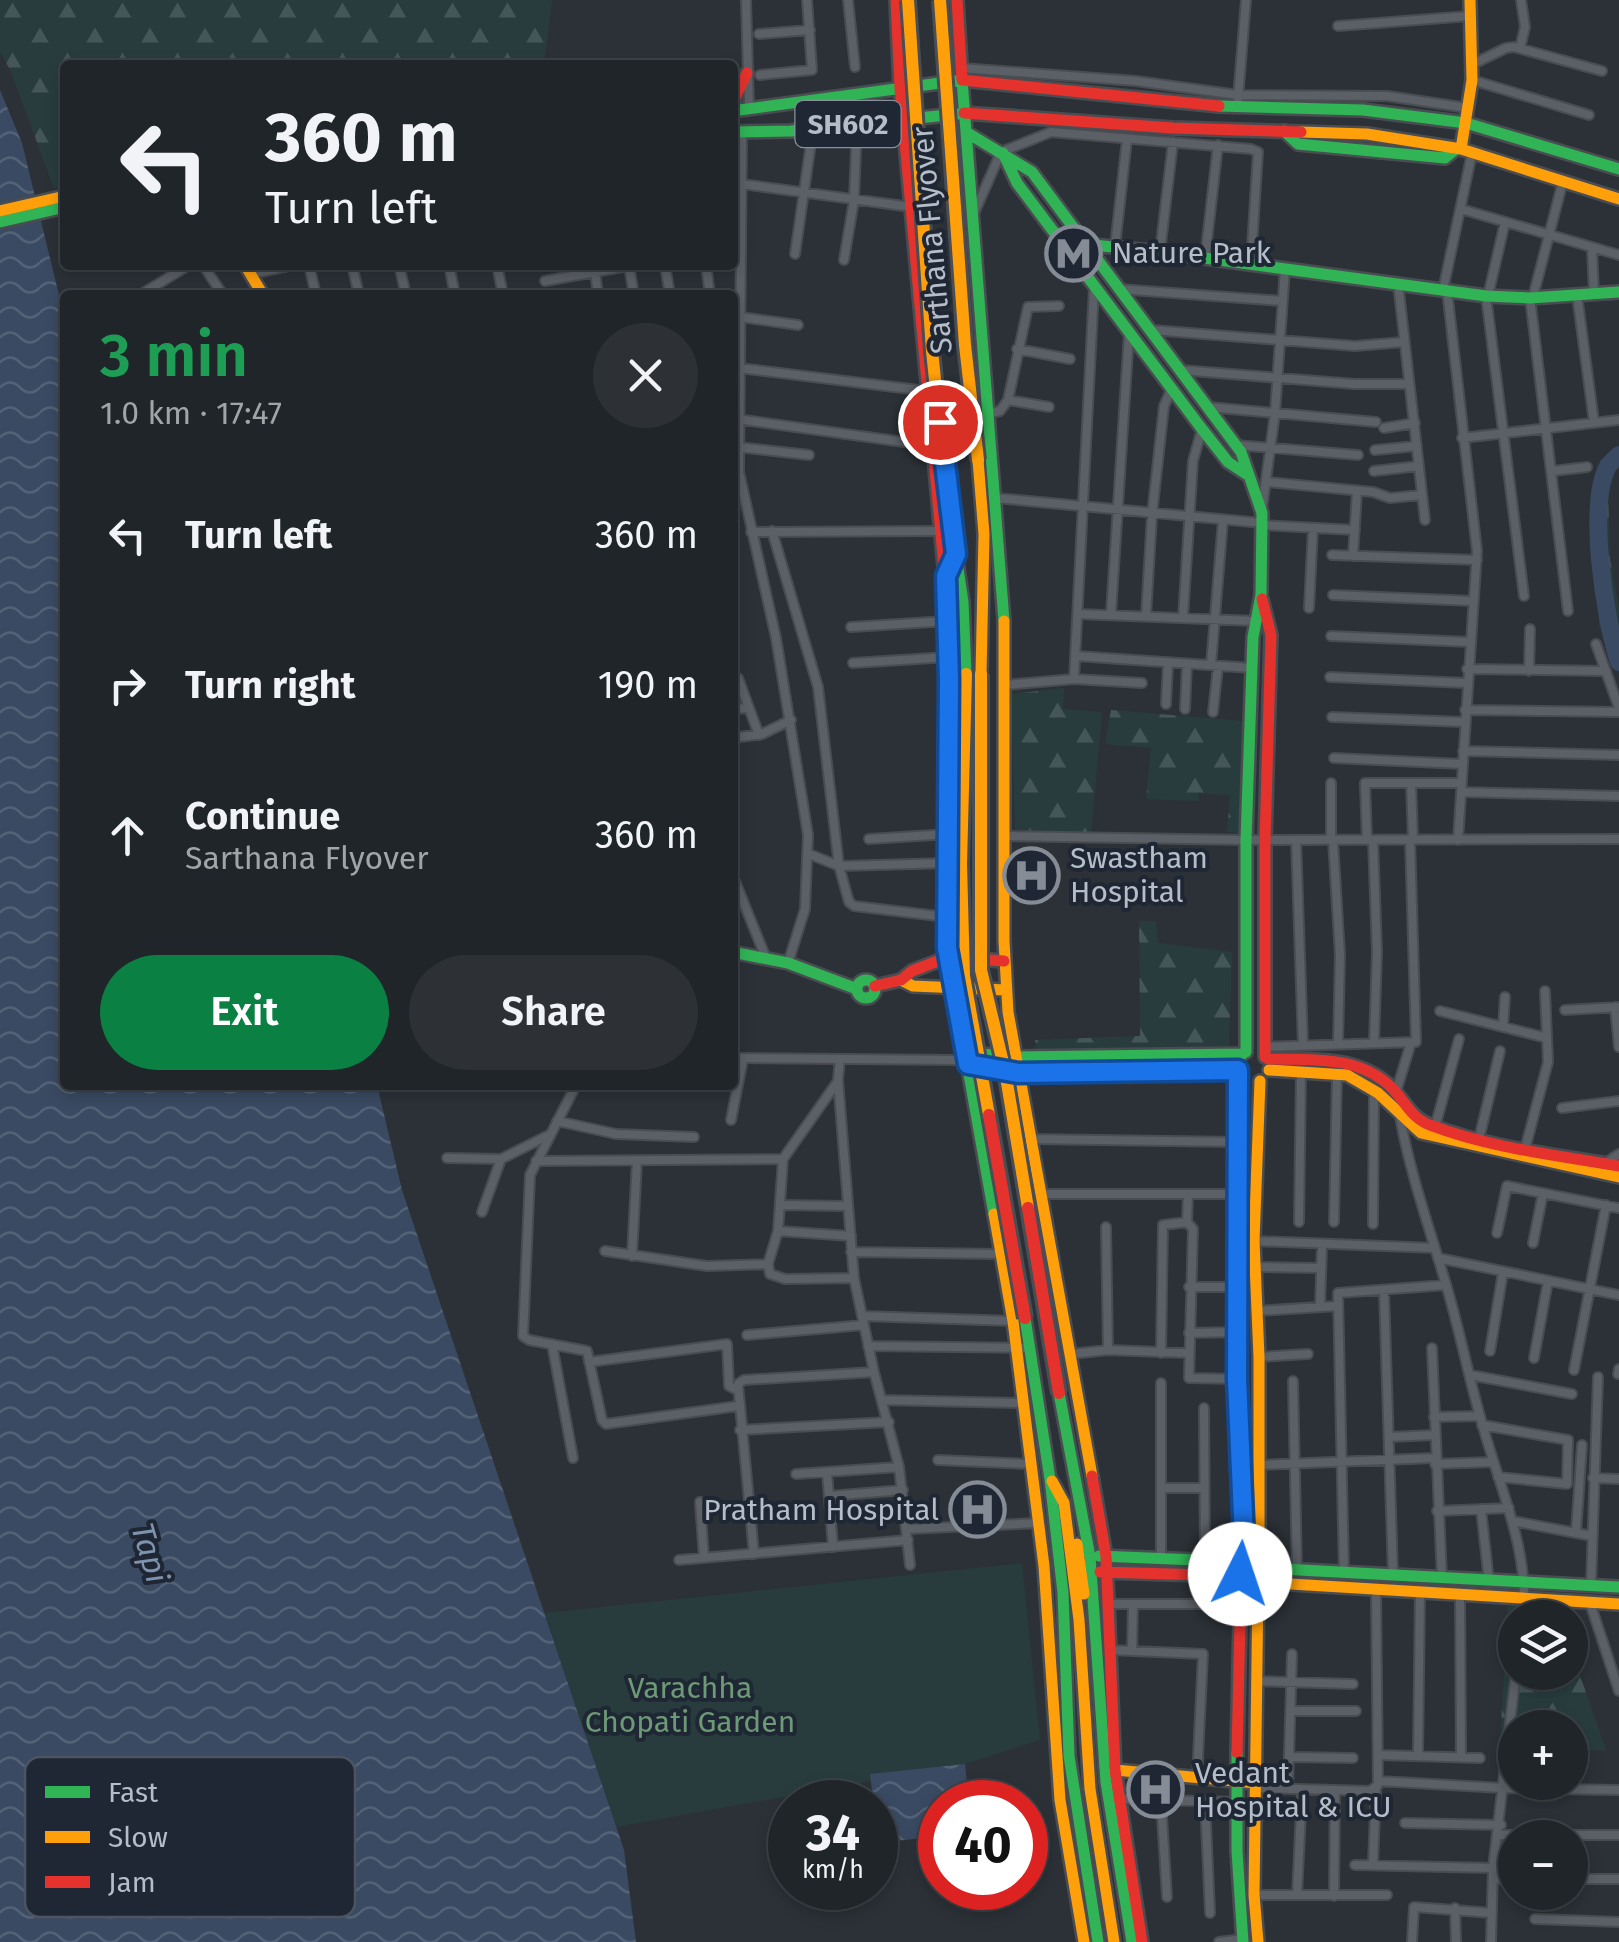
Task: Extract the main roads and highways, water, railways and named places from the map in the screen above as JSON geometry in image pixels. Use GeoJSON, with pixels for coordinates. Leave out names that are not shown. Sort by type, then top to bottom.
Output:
{"type":"FeatureCollection","features":[{"type":"Feature","properties":{"kind":"main road"},"geometry":{"type":"LineString","coordinates":[[896,0],[901,120],[946,576],[948,957],[1000,1254],[1019,1320]]}},
{"type":"Feature","properties":{"kind":"main road","name":"Sarthana Flyover"},"geometry":{"type":"LineString","coordinates":[[908,0],[931,332],[947,494],[974,674]]}},
{"type":"Feature","properties":{"kind":"main road","name":"Sarthana Flyover"},"geometry":{"type":"LineString","coordinates":[[940,0],[964,346],[984,534],[981,650],[974,674]]}},
{"type":"Feature","properties":{"kind":"main road"},"geometry":{"type":"LineString","coordinates":[[957,0],[1004,600],[1006,990],[1106,1556],[1115,1770],[1142,1942]]}},
{"type":"Feature","properties":{"kind":"main road"},"geometry":{"type":"LineString","coordinates":[[1463,150],[1472,80],[1470,0]]}},
{"type":"Feature","properties":{"kind":"main road"},"geometry":{"type":"LineString","coordinates":[[738,95],[753,74]]}},
{"type":"Feature","properties":{"kind":"main road"},"geometry":{"type":"LineString","coordinates":[[961,74],[1466,123],[1619,169]]}},
{"type":"Feature","properties":{"kind":"main road","name":"SH602"},"geometry":{"type":"LineString","coordinates":[[738,110],[856,96],[961,74]]}},
{"type":"Feature","properties":{"kind":"main road"},"geometry":{"type":"LineString","coordinates":[[964,114],[990,112],[1159,128],[1367,134],[1463,150],[1619,199]]}},
{"type":"Feature","properties":{"kind":"main road","name":"SH602"},"geometry":{"type":"LineString","coordinates":[[738,135],[964,114]]}},
{"type":"Feature","properties":{"kind":"main road"},"geometry":{"type":"LineString","coordinates":[[966,132],[1032,172],[1236,445],[1245,460],[1262,520],[1261,595],[1252,668],[1245,1053],[1239,1073],[1238,1142],[1237,1379],[1252,1567]]}},
{"type":"Feature","properties":{"kind":"main road"},"geometry":{"type":"LineString","coordinates":[[1002,152],[1017,183],[1202,428],[1228,462],[1246,474]]}},
{"type":"Feature","properties":{"kind":"main road"},"geometry":{"type":"LineString","coordinates":[[0,211],[60,197]]}},
{"type":"Feature","properties":{"kind":"main road"},"geometry":{"type":"LineString","coordinates":[[0,222],[60,208]]}},
{"type":"Feature","properties":{"kind":"main road"},"geometry":{"type":"LineString","coordinates":[[1067,247],[1084,244],[1160,252],[1487,296],[1532,298],[1619,292]]}},
{"type":"Feature","properties":{"kind":"main road"},"geometry":{"type":"LineString","coordinates":[[1133,334],[1151,329]]}},
{"type":"Feature","properties":{"kind":"main road"},"geometry":{"type":"LineString","coordinates":[[984,534],[1001,558]]}},
{"type":"Feature","properties":{"kind":"main road"},"geometry":{"type":"LineString","coordinates":[[946,576],[956,554]]}},
{"type":"Feature","properties":{"kind":"main road"},"geometry":{"type":"LineString","coordinates":[[946,576],[962,602]]}},
{"type":"Feature","properties":{"kind":"main road"},"geometry":{"type":"LineString","coordinates":[[1243,1940],[1237,1782],[1260,1465],[1254,1241],[1265,1063],[1265,840],[1271,636],[1261,595]]}},
{"type":"Feature","properties":{"kind":"main road"},"geometry":{"type":"LineString","coordinates":[[981,650],[1004,600]]}},
{"type":"Feature","properties":{"kind":"main road"},"geometry":{"type":"LineString","coordinates":[[974,674],[961,864],[964,976],[1022,1348],[1050,1479],[1064,1593],[1070,1756],[1098,1942]]}},
{"type":"Feature","properties":{"kind":"main road"},"geometry":{"type":"LineString","coordinates":[[974,674],[981,970],[1005,1071],[1090,1557],[1106,1782],[1132,1942]]}},
{"type":"Feature","properties":{"kind":"main road"},"geometry":{"type":"LineString","coordinates":[[738,953],[788,963],[857,988],[865,998],[875,991],[874,986],[902,980],[912,971],[948,957],[1004,961]]}},
{"type":"Feature","properties":{"kind":"main road"},"geometry":{"type":"LineString","coordinates":[[902,980],[914,986],[1006,990]]}},
{"type":"Feature","properties":{"kind":"main road"},"geometry":{"type":"LineString","coordinates":[[964,1059],[1256,1051],[1265,1063],[1301,1072],[1347,1075],[1374,1090],[1421,1134],[1619,1177]]}},
{"type":"Feature","properties":{"kind":"main road"},"geometry":{"type":"LineString","coordinates":[[964,1059],[1018,1073],[1239,1073],[1249,1082],[1265,1063]]}},
{"type":"Feature","properties":{"kind":"main road"},"geometry":{"type":"LineString","coordinates":[[1265,1063],[1358,1065],[1378,1074],[1412,1115],[1434,1127],[1612,1164]]}},
{"type":"Feature","properties":{"kind":"main road"},"geometry":{"type":"LineString","coordinates":[[1022,1348],[1022,1403],[1039,1523],[1060,1800],[1084,1942]]}},
{"type":"Feature","properties":{"kind":"main road"},"geometry":{"type":"LineString","coordinates":[[1068,1439],[1084,1434]]}},
{"type":"Feature","properties":{"kind":"main road"},"geometry":{"type":"LineString","coordinates":[[1050,1479],[1064,1503],[1079,1620],[1090,1789],[1114,1942]]}},
{"type":"Feature","properties":{"kind":"main road"},"geometry":{"type":"LineString","coordinates":[[1079,1493],[1073,1517],[1083,1580],[1099,1791],[1124,1942]]}},
{"type":"Feature","properties":{"kind":"main road"},"geometry":{"type":"LineString","coordinates":[[1090,1557],[1205,1559],[1252,1567],[1262,1577],[1258,1582],[1256,1680],[1254,1895],[1258,1942]]}},
{"type":"Feature","properties":{"kind":"main road"},"geometry":{"type":"LineString","coordinates":[[1091,1572],[1252,1567],[1619,1587]]}},
{"type":"Feature","properties":{"kind":"main road"},"geometry":{"type":"LineString","coordinates":[[1258,1582],[1619,1604]]}},
{"type":"Feature","properties":{"kind":"main road"},"geometry":{"type":"LineString","coordinates":[[1115,1770],[1256,1786]]}},
{"type":"Feature","properties":{"kind":"water","name":"Tapi"},"geometry":{"type":"Polygon","coordinates":[[[0,90],[22,143],[60,299],[60,1090],[378,1090],[402,1190],[624,1850],[636,1942],[0,1942],[0,90]]]}},
{"type":"Feature","properties":{"kind":"water"},"geometry":{"type":"Polygon","coordinates":[[[965,1764],[967,1780],[918,1780],[918,1838],[898,1841],[898,1780],[871,1780],[870,1774],[965,1764]]]}},
{"type":"Feature","properties":{"kind":"waterway"},"geometry":{"type":"LineString","coordinates":[[1619,455],[1608,466],[1599,507],[1600,563],[1619,662]]}},
{"type":"Feature","properties":{"kind":"place","name":"Nature Park"},"geometry":{"type":"Point","coordinates":[1073,253]}},
{"type":"Feature","properties":{"kind":"place","name":"Swastham Hospital"},"geometry":{"type":"Point","coordinates":[1031,875]}},
{"type":"Feature","properties":{"kind":"place","name":"Pratham Hospital"},"geometry":{"type":"Point","coordinates":[978,1510]}},
{"type":"Feature","properties":{"kind":"place","name":"Vedant Hospital & ICU"},"geometry":{"type":"Point","coordinates":[1156,1790]}},
{"type":"Feature","properties":{"kind":"park label","name":"Varachha Chopati Garden"},"geometry":{"type":"Point","coordinates":[690,1705]}}]}
